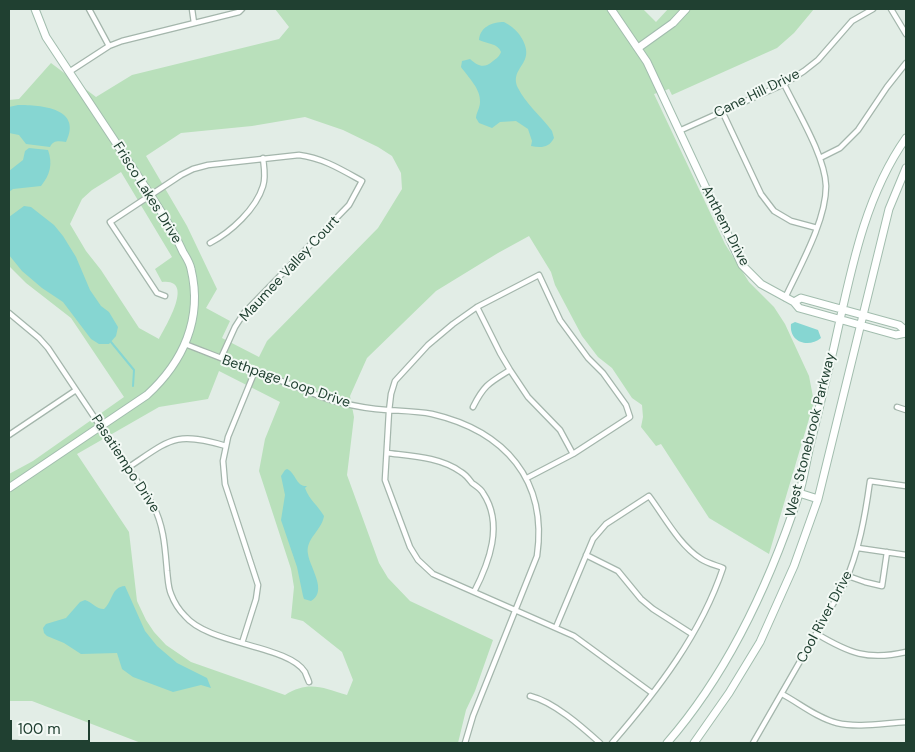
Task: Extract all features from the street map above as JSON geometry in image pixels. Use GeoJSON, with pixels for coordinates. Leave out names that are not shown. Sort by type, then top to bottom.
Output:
{"type":"FeatureCollection","features":[{"type":"Feature","properties":{"kind":"street","name":"Frisco Lakes Drive"},"geometry":{"type":"LineString","coordinates":[[9,488],[147,395],[161,382],[174,366],[186,344],[195,294],[191,268],[172,229],[46,36],[35,9]]}},
{"type":"Feature","properties":{"kind":"street"},"geometry":{"type":"LineString","coordinates":[[89,9],[109,46]]}},
{"type":"Feature","properties":{"kind":"street"},"geometry":{"type":"LineString","coordinates":[[192,9],[194,23]]}},
{"type":"Feature","properties":{"kind":"street"},"geometry":{"type":"LineString","coordinates":[[70,72],[109,46],[122,41],[239,12],[242,9]]}},
{"type":"Feature","properties":{"kind":"street"},"geometry":{"type":"LineString","coordinates":[[611,9],[638,48],[661,90],[680,131]]}},
{"type":"Feature","properties":{"kind":"street"},"geometry":{"type":"LineString","coordinates":[[638,48],[673,23],[686,9]]}},
{"type":"Feature","properties":{"kind":"street","name":"Cane Hill Drive"},"geometry":{"type":"LineString","coordinates":[[680,131],[784,84],[804,72],[818,60],[852,21],[873,9]]}},
{"type":"Feature","properties":{"kind":"street"},"geometry":{"type":"LineString","coordinates":[[891,9],[906,34]]}},
{"type":"Feature","properties":{"kind":"street"},"geometry":{"type":"LineString","coordinates":[[820,158],[840,148],[858,130],[887,87],[906,64]]}},
{"type":"Feature","properties":{"kind":"street"},"geometry":{"type":"LineString","coordinates":[[784,84],[820,158],[826,186],[823,211],[817,228],[785,298]]}},
{"type":"Feature","properties":{"kind":"street"},"geometry":{"type":"LineString","coordinates":[[722,111],[761,194],[774,212],[791,221],[817,228]]}},
{"type":"Feature","properties":{"kind":"street","name":"Anthem Drive"},"geometry":{"type":"LineString","coordinates":[[680,131],[742,265],[761,284],[794,302],[800,308],[896,335],[906,332],[899,325],[801,298],[794,302]]}},
{"type":"Feature","properties":{"kind":"street","name":"West Stonebrook Parkway"},"geometry":{"type":"LineString","coordinates":[[667,743],[699,701],[727,657],[774,564],[799,493],[859,242],[885,173],[906,138]]}},
{"type":"Feature","properties":{"kind":"street","name":"Maumee Valley Court"},"geometry":{"type":"LineString","coordinates":[[221,358],[235,327],[244,313],[350,205],[362,181],[325,161],[313,157],[300,155],[263,158]]}},
{"type":"Feature","properties":{"kind":"street"},"geometry":{"type":"LineString","coordinates":[[165,296],[157,293],[110,222],[193,169],[263,158],[265,170],[264,185],[257,199],[237,224],[224,236],[210,243]]}},
{"type":"Feature","properties":{"kind":"street","name":"West Stonebrook Parkway"},"geometry":{"type":"LineString","coordinates":[[694,743],[729,693],[760,642],[778,606],[794,566],[818,498],[889,208],[906,168]]}},
{"type":"Feature","properties":{"kind":"street"},"geometry":{"type":"LineString","coordinates":[[527,478],[573,454],[630,417],[626,405],[603,372],[588,358],[560,320],[539,276],[477,307],[453,324],[428,345],[395,380],[389,410],[385,480],[410,547],[418,560],[433,574],[556,626],[574,636],[652,693]]}},
{"type":"Feature","properties":{"kind":"street"},"geometry":{"type":"LineString","coordinates":[[477,307],[510,370],[528,397],[560,430],[573,454]]}},
{"type":"Feature","properties":{"kind":"street","name":"Pasatiempo Drive"},"geometry":{"type":"LineString","coordinates":[[9,312],[48,348],[154,505],[160,518],[170,593],[176,605],[195,626],[280,655],[296,663],[304,670],[309,682]]}},
{"type":"Feature","properties":{"kind":"street","name":"Bethpage Loop Drive"},"geometry":{"type":"LineString","coordinates":[[186,344],[326,398],[365,408],[433,414],[484,434],[513,457],[527,478],[536,504],[540,538],[537,556],[473,716],[465,743]]}},
{"type":"Feature","properties":{"kind":"street"},"geometry":{"type":"LineString","coordinates":[[473,407],[486,386],[510,370]]}},
{"type":"Feature","properties":{"kind":"street"},"geometry":{"type":"LineString","coordinates":[[242,643],[256,599],[258,585],[226,484],[223,461],[228,436],[255,372]]}},
{"type":"Feature","properties":{"kind":"street"},"geometry":{"type":"LineString","coordinates":[[9,435],[76,390]]}},
{"type":"Feature","properties":{"kind":"street"},"geometry":{"type":"LineString","coordinates":[[897,407],[906,410]]}},
{"type":"Feature","properties":{"kind":"street"},"geometry":{"type":"LineString","coordinates":[[129,467],[163,444],[178,438],[193,438],[226,446]]}},
{"type":"Feature","properties":{"kind":"street"},"geometry":{"type":"LineString","coordinates":[[387,454],[424,458],[441,463],[461,472],[483,492],[493,517],[492,546],[482,577],[474,592]]}},
{"type":"Feature","properties":{"kind":"street","name":"Cool River Drive"},"geometry":{"type":"LineString","coordinates":[[753,743],[817,634],[848,576],[864,524],[870,481],[906,486]]}},
{"type":"Feature","properties":{"kind":"street"},"geometry":{"type":"LineString","coordinates":[[799,493],[818,498]]}},
{"type":"Feature","properties":{"kind":"street"},"geometry":{"type":"LineString","coordinates":[[556,626],[593,539],[606,524],[649,496],[692,552],[701,560],[722,568],[712,598],[692,634],[662,681],[612,743]]}},
{"type":"Feature","properties":{"kind":"street"},"geometry":{"type":"LineString","coordinates":[[858,548],[906,555]]}},
{"type":"Feature","properties":{"kind":"street"},"geometry":{"type":"LineString","coordinates":[[848,576],[882,586],[886,552]]}},
{"type":"Feature","properties":{"kind":"street"},"geometry":{"type":"LineString","coordinates":[[586,555],[618,571],[641,599],[653,610],[692,634]]}},
{"type":"Feature","properties":{"kind":"street"},"geometry":{"type":"LineString","coordinates":[[817,634],[839,647],[855,653],[872,655],[906,652]]}},
{"type":"Feature","properties":{"kind":"street"},"geometry":{"type":"LineString","coordinates":[[782,694],[838,723],[849,725],[906,722]]}},
{"type":"Feature","properties":{"kind":"street"},"geometry":{"type":"LineString","coordinates":[[530,696],[542,699],[582,727],[600,743]]}},
{"type":"Feature","properties":{"kind":"street"},"geometry":{"type":"LineString","coordinates":[[9,743],[17,743]]}},
{"type":"Feature","properties":{"kind":"green space"},"geometry":{"type":"Polygon","coordinates":[[[275,9],[643,9],[656,22],[668,9],[814,9],[794,33],[777,48],[672,95],[669,89],[654,94],[725,244],[749,282],[774,307],[785,324],[809,376],[814,402],[769,554],[709,518],[661,444],[656,446],[641,427],[643,417],[642,405],[632,398],[612,368],[598,357],[582,336],[555,285],[551,272],[529,236],[436,291],[367,358],[350,396],[354,417],[347,475],[379,563],[388,578],[410,601],[493,640],[475,691],[466,710],[458,743],[141,743],[32,701],[9,701],[9,474],[33,461],[124,397],[71,318],[26,283],[9,266],[9,100],[19,99],[51,63],[96,97],[132,75],[279,39],[289,27],[275,9]],[[305,117],[252,126],[181,133],[146,156],[187,226],[217,289],[206,308],[230,321],[222,338],[259,357],[267,341],[378,228],[402,189],[401,173],[392,156],[343,130],[305,117]],[[121,172],[92,190],[82,199],[70,224],[86,251],[101,270],[139,328],[159,339],[172,315],[178,295],[177,288],[172,283],[162,282],[155,269],[172,257],[121,172]],[[219,371],[208,399],[159,407],[77,454],[129,532],[137,601],[154,632],[166,645],[191,662],[285,695],[301,688],[316,687],[347,695],[353,680],[342,652],[303,621],[291,618],[294,587],[291,569],[259,471],[265,439],[280,402],[219,371]]]}},
{"type":"Feature","properties":{"kind":"water"},"geometry":{"type":"Polygon","coordinates":[[[504,22],[519,34],[525,44],[525,58],[517,74],[516,81],[525,99],[552,131],[554,138],[550,144],[538,147],[531,146],[532,141],[528,129],[516,121],[500,122],[492,128],[479,123],[476,118],[480,97],[474,83],[461,67],[462,61],[470,59],[478,65],[484,66],[498,57],[501,52],[500,49],[479,40],[480,35],[487,26],[504,22]]]}},
{"type":"Feature","properties":{"kind":"water"},"geometry":{"type":"Polygon","coordinates":[[[18,105],[48,108],[64,115],[69,122],[70,131],[66,142],[55,142],[50,147],[26,144],[19,135],[9,133],[9,107],[18,105]]]}},
{"type":"Feature","properties":{"kind":"water"},"geometry":{"type":"Polygon","coordinates":[[[29,148],[48,150],[50,169],[47,178],[41,186],[13,189],[9,192],[9,171],[23,160],[25,151],[29,148]]]}},
{"type":"Feature","properties":{"kind":"water"},"geometry":{"type":"Polygon","coordinates":[[[24,206],[31,207],[54,225],[76,257],[90,290],[101,306],[109,312],[118,327],[116,336],[109,344],[99,344],[91,339],[63,302],[22,271],[9,255],[9,217],[24,206]]]}},
{"type":"Feature","properties":{"kind":"water"},"geometry":{"type":"Polygon","coordinates":[[[795,322],[818,330],[821,338],[811,343],[801,342],[796,339],[791,330],[791,324],[795,322]]]}},
{"type":"Feature","properties":{"kind":"water"},"geometry":{"type":"Polygon","coordinates":[[[287,469],[298,482],[303,486],[307,486],[305,488],[307,492],[324,516],[323,521],[311,539],[308,549],[309,560],[318,585],[316,597],[311,601],[304,599],[297,567],[281,520],[285,495],[281,476],[287,469]]]}},
{"type":"Feature","properties":{"kind":"water"},"geometry":{"type":"Polygon","coordinates":[[[125,586],[145,631],[157,646],[177,663],[207,678],[211,688],[201,685],[173,692],[133,677],[122,669],[117,653],[81,654],[44,633],[43,628],[46,624],[66,618],[80,602],[85,600],[104,609],[117,589],[125,586]]]}},
{"type":"Feature","properties":{"kind":"waterway"},"geometry":{"type":"LineString","coordinates":[[111,342],[134,370],[133,386]]}}]}
